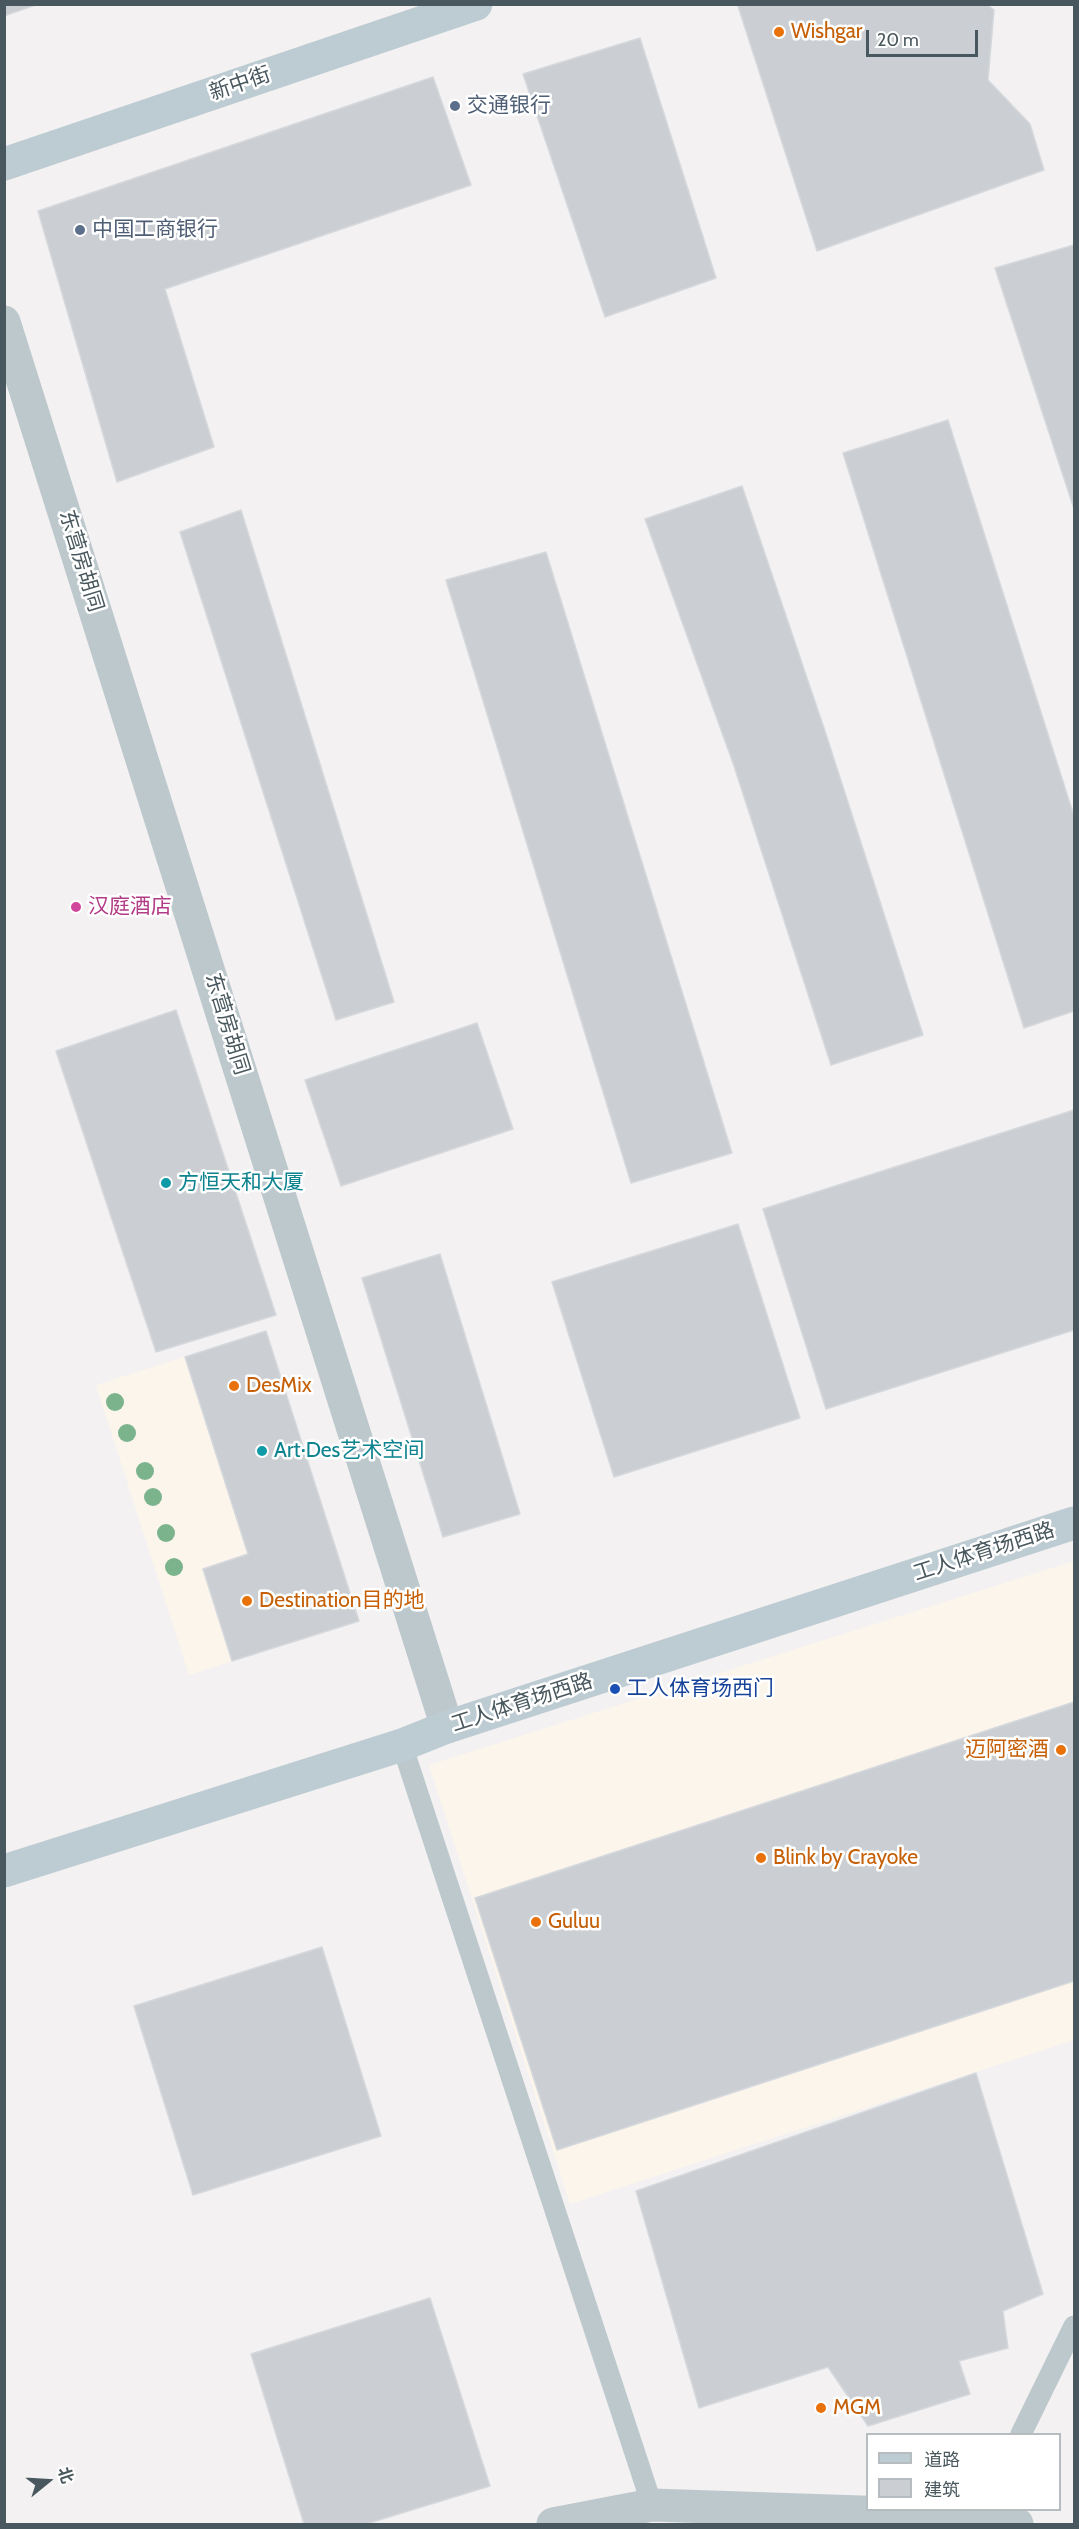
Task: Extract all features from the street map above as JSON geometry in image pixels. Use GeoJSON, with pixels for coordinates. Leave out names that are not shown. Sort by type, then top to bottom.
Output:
{"type":"FeatureCollection","features":[{"type":"Feature","properties":{"kind":"street","name":"新中街"},"geometry":{"type":"LineString","coordinates":[[4,164],[476,4]]}},
{"type":"Feature","properties":{"kind":"street","name":"东营房胡同"},"geometry":{"type":"LineString","coordinates":[[4,322],[447,1727]]}},
{"type":"Feature","properties":{"kind":"street","name":"工人体育场西路"},"geometry":{"type":"LineString","coordinates":[[4,1871],[402,1745],[447,1727],[1074,1523]]}},
{"type":"Feature","properties":{"kind":"street"},"geometry":{"type":"LineString","coordinates":[[553,2524],[652,2505],[980,2517],[1017,2524]]}},
{"type":"Feature","properties":{"kind":"lane"},"geometry":{"type":"LineString","coordinates":[[402,1745],[652,2505]]}},
{"type":"Feature","properties":{"kind":"lane"},"geometry":{"type":"LineString","coordinates":[[1021,2433],[1074,2325]]}},
{"type":"Feature","properties":{"kind":"shaded area"},"geometry":{"type":"Polygon","coordinates":[[[266,1331],[359,1621],[189,1675],[96,1385],[266,1331]]]}},
{"type":"Feature","properties":{"kind":"shaded area"},"geometry":{"type":"Polygon","coordinates":[[[1074,1561],[1074,2040],[570,2204],[429,1765],[1074,1561]]]}},
{"type":"Feature","properties":{"kind":"building"},"geometry":{"type":"Polygon","coordinates":[[[4,4],[38,4],[4,16],[4,4]]]}},
{"type":"Feature","properties":{"kind":"building"},"geometry":{"type":"Polygon","coordinates":[[[741,4],[986,4],[994,10],[988,80],[1030,124],[1044,170],[817,251],[738,6],[741,4]]]}},
{"type":"Feature","properties":{"kind":"building"},"geometry":{"type":"Polygon","coordinates":[[[640,38],[716,278],[605,317],[523,74],[640,38]]]}},
{"type":"Feature","properties":{"kind":"building"},"geometry":{"type":"Polygon","coordinates":[[[433,77],[471,185],[165,289],[214,447],[117,482],[38,211],[433,77]]]}},
{"type":"Feature","properties":{"kind":"building"},"geometry":{"type":"Polygon","coordinates":[[[1074,245],[1074,509],[995,268],[1074,245]]]}},
{"type":"Feature","properties":{"kind":"building"},"geometry":{"type":"Polygon","coordinates":[[[948,420],[1074,816],[1074,1011],[1024,1028],[843,453],[948,420]]]}},
{"type":"Feature","properties":{"kind":"building"},"geometry":{"type":"Polygon","coordinates":[[[742,486],[825,731],[923,1035],[831,1065],[734,766],[645,519],[742,486]]]}},
{"type":"Feature","properties":{"kind":"building"},"geometry":{"type":"Polygon","coordinates":[[[241,510],[394,1002],[336,1020],[180,532],[241,510]]]}},
{"type":"Feature","properties":{"kind":"building"},"geometry":{"type":"Polygon","coordinates":[[[546,552],[732,1153],[631,1183],[446,580],[546,552]]]}},
{"type":"Feature","properties":{"kind":"building","name":"方恒天和大厦"},"geometry":{"type":"Polygon","coordinates":[[[176,1010],[276,1315],[156,1352],[56,1051],[176,1010]]]}},
{"type":"Feature","properties":{"kind":"building"},"geometry":{"type":"Polygon","coordinates":[[[477,1023],[513,1129],[341,1186],[305,1080],[477,1023]]]}},
{"type":"Feature","properties":{"kind":"building"},"geometry":{"type":"Polygon","coordinates":[[[1074,1110],[1074,1330],[826,1409],[763,1209],[1074,1110]]]}},
{"type":"Feature","properties":{"kind":"building"},"geometry":{"type":"Polygon","coordinates":[[[738,1224],[800,1418],[614,1477],[552,1282],[738,1224]]]}},
{"type":"Feature","properties":{"kind":"building"},"geometry":{"type":"Polygon","coordinates":[[[440,1254],[520,1514],[443,1537],[362,1278],[440,1254]]]}},
{"type":"Feature","properties":{"kind":"building"},"geometry":{"type":"Polygon","coordinates":[[[266,1331],[359,1621],[232,1661],[203,1569],[248,1554],[185,1357],[266,1331]]]}},
{"type":"Feature","properties":{"kind":"building"},"geometry":{"type":"Polygon","coordinates":[[[1074,1702],[1074,1981],[557,2150],[475,1898],[1074,1702]]]}},
{"type":"Feature","properties":{"kind":"building"},"geometry":{"type":"Polygon","coordinates":[[[322,1947],[381,2136],[193,2195],[134,2006],[322,1947]]]}},
{"type":"Feature","properties":{"kind":"building"},"geometry":{"type":"Polygon","coordinates":[[[976,2073],[1043,2294],[1003,2311],[1008,2348],[959,2361],[970,2394],[868,2426],[828,2367],[699,2408],[636,2191],[976,2073]]]}},
{"type":"Feature","properties":{"kind":"building"},"geometry":{"type":"Polygon","coordinates":[[[430,2298],[490,2486],[366,2524],[304,2524],[251,2354],[430,2298]]]}},
{"type":"Feature","properties":{"kind":"place","name":"Wishgar"},"geometry":{"type":"Point","coordinates":[779,32]}},
{"type":"Feature","properties":{"kind":"place","name":"交通银行"},"geometry":{"type":"Point","coordinates":[455,106]}},
{"type":"Feature","properties":{"kind":"place","name":"中国工商银行"},"geometry":{"type":"Point","coordinates":[80,230]}},
{"type":"Feature","properties":{"kind":"place","name":"汉庭酒店"},"geometry":{"type":"Point","coordinates":[76,907]}},
{"type":"Feature","properties":{"kind":"place","name":"方恒天和大厦"},"geometry":{"type":"Point","coordinates":[166,1183]}},
{"type":"Feature","properties":{"kind":"place","name":"DesMix"},"geometry":{"type":"Point","coordinates":[234,1386]}},
{"type":"Feature","properties":{"kind":"place","name":"Art·Des艺术空间"},"geometry":{"type":"Point","coordinates":[262,1451]}},
{"type":"Feature","properties":{"kind":"place","name":"Destination目的地"},"geometry":{"type":"Point","coordinates":[247,1601]}},
{"type":"Feature","properties":{"kind":"place","name":"工人体育场西门"},"geometry":{"type":"Point","coordinates":[615,1689]}},
{"type":"Feature","properties":{"kind":"place","name":"迈阿密酒"},"geometry":{"type":"Point","coordinates":[1061,1750]}},
{"type":"Feature","properties":{"kind":"place","name":"Blink by Crayoke"},"geometry":{"type":"Point","coordinates":[761,1858]}},
{"type":"Feature","properties":{"kind":"place","name":"Guluu"},"geometry":{"type":"Point","coordinates":[536,1922]}},
{"type":"Feature","properties":{"kind":"place","name":"MGM"},"geometry":{"type":"Point","coordinates":[821,2408]}}]}
